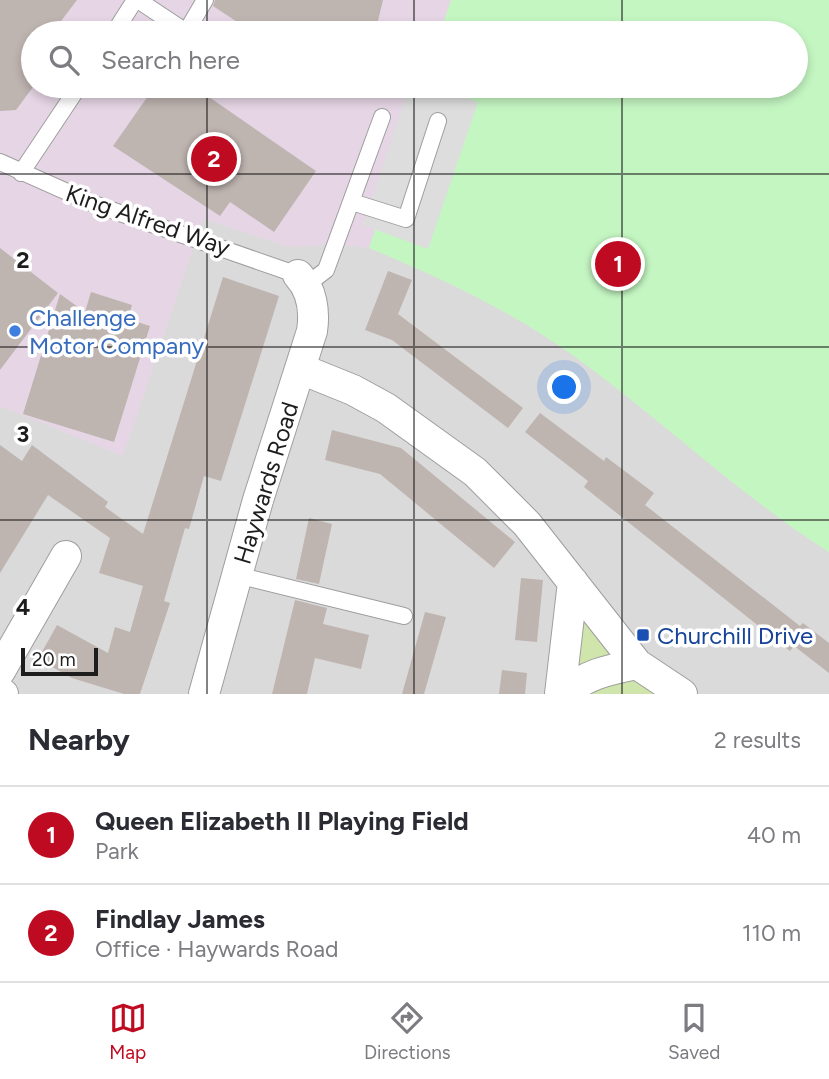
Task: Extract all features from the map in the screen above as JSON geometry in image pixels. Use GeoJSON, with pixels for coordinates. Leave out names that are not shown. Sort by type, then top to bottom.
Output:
{"type":"FeatureCollection","features":[{"type":"Feature","properties":{"kind":"street","name":"Haywards Road"},"geometry":{"type":"LineString","coordinates":[[204,694],[314,319],[302,280]]}},
{"type":"Feature","properties":{"kind":"street"},"geometry":{"type":"LineString","coordinates":[[301,369],[353,390],[386,408],[447,449],[475,472],[527,524],[637,664],[682,694]]}},
{"type":"Feature","properties":{"kind":"street"},"geometry":{"type":"LineString","coordinates":[[0,671],[66,556]]}},
{"type":"Feature","properties":{"kind":"street"},"geometry":{"type":"LineString","coordinates":[[562,694],[567,618],[573,582]]}},
{"type":"Feature","properties":{"kind":"street"},"geometry":{"type":"LineString","coordinates":[[562,694],[599,671],[637,664]]}},
{"type":"Feature","properties":{"kind":"lane"},"geometry":{"type":"LineString","coordinates":[[122,21],[137,0],[169,21]]}},
{"type":"Feature","properties":{"kind":"lane"},"geometry":{"type":"LineString","coordinates":[[194,21],[205,0]]}},
{"type":"Feature","properties":{"kind":"lane"},"geometry":{"type":"LineString","coordinates":[[21,173],[71,98]]}},
{"type":"Feature","properties":{"kind":"lane"},"geometry":{"type":"LineString","coordinates":[[302,280],[326,270],[382,117]]}},
{"type":"Feature","properties":{"kind":"lane"},"geometry":{"type":"LineString","coordinates":[[352,202],[406,219],[439,121]]}},
{"type":"Feature","properties":{"kind":"lane","name":"King Alfred Way"},"geometry":{"type":"LineString","coordinates":[[0,162],[94,205],[302,280]]}},
{"type":"Feature","properties":{"kind":"lane"},"geometry":{"type":"LineString","coordinates":[[237,575],[404,616]]}},
{"type":"Feature","properties":{"kind":"shaded area"},"geometry":{"type":"Polygon","coordinates":[[[0,0],[829,0],[829,694],[0,694],[0,0]]]}},
{"type":"Feature","properties":{"kind":"shaded area"},"geometry":{"type":"Polygon","coordinates":[[[0,0],[451,0],[444,21],[21,21],[21,98],[419,98],[369,248],[338,244],[289,247],[203,219],[123,456],[0,406],[0,0]]]}},
{"type":"Feature","properties":{"kind":"shaded area"},"geometry":{"type":"Polygon","coordinates":[[[405,98],[466,98],[478,102],[428,249],[363,225],[405,98]]]}},
{"type":"Feature","properties":{"kind":"green space"},"geometry":{"type":"Polygon","coordinates":[[[451,0],[829,0],[829,552],[762,505],[604,378],[547,338],[473,295],[369,248],[419,98],[808,98],[808,21],[444,21],[451,0]]]}},
{"type":"Feature","properties":{"kind":"green space"},"geometry":{"type":"Polygon","coordinates":[[[573,582],[667,694],[560,694],[573,582]]]}},
{"type":"Feature","properties":{"kind":"building"},"geometry":{"type":"Polygon","coordinates":[[[0,0],[77,0],[61,21],[21,21],[21,98],[25,98],[16,110],[0,111],[0,0]]]}},
{"type":"Feature","properties":{"kind":"building"},"geometry":{"type":"Polygon","coordinates":[[[215,0],[383,0],[378,21],[236,21],[213,6],[215,0]]]}},
{"type":"Feature","properties":{"kind":"building"},"geometry":{"type":"Polygon","coordinates":[[[147,98],[210,98],[316,171],[274,232],[230,202],[220,216],[113,146],[147,98]]]}},
{"type":"Feature","properties":{"kind":"building","name":"Challenge Motor Company"},"geometry":{"type":"Polygon","coordinates":[[[0,248],[58,293],[0,370],[0,248]]]}},
{"type":"Feature","properties":{"kind":"building"},"geometry":{"type":"Polygon","coordinates":[[[388,271],[412,280],[398,314],[523,408],[508,428],[392,340],[365,330],[388,271]]]}},
{"type":"Feature","properties":{"kind":"building"},"geometry":{"type":"Polygon","coordinates":[[[223,277],[279,296],[221,481],[204,476],[189,529],[185,528],[164,601],[170,603],[140,694],[124,694],[72,678],[38,659],[57,625],[108,653],[115,627],[130,632],[143,586],[99,573],[110,538],[48,495],[0,573],[0,445],[22,461],[32,445],[108,502],[105,507],[143,534],[223,277]]]}},
{"type":"Feature","properties":{"kind":"building"},"geometry":{"type":"Polygon","coordinates":[[[91,292],[132,305],[128,319],[150,326],[114,442],[23,414],[60,294],[85,312],[91,292]]]}},
{"type":"Feature","properties":{"kind":"building"},"geometry":{"type":"Polygon","coordinates":[[[540,413],[604,461],[606,457],[654,493],[645,505],[800,626],[803,623],[829,643],[829,673],[794,646],[790,651],[584,487],[588,481],[525,432],[540,413]]]}},
{"type":"Feature","properties":{"kind":"building"},"geometry":{"type":"Polygon","coordinates":[[[332,430],[401,448],[515,542],[494,568],[380,474],[325,460],[332,430]]]}},
{"type":"Feature","properties":{"kind":"building"},"geometry":{"type":"Polygon","coordinates":[[[309,518],[332,524],[319,584],[296,579],[309,518]]]}},
{"type":"Feature","properties":{"kind":"building"},"geometry":{"type":"Polygon","coordinates":[[[521,578],[543,580],[537,642],[515,640],[521,578]]]}},
{"type":"Feature","properties":{"kind":"building"},"geometry":{"type":"Polygon","coordinates":[[[295,600],[327,608],[323,624],[369,635],[361,669],[315,658],[307,694],[272,694],[295,600]]]}},
{"type":"Feature","properties":{"kind":"building"},"geometry":{"type":"Polygon","coordinates":[[[425,612],[446,617],[424,694],[402,694],[425,612]]]}},
{"type":"Feature","properties":{"kind":"building"},"geometry":{"type":"Polygon","coordinates":[[[502,670],[527,673],[525,694],[499,694],[502,670]]]}},
{"type":"Feature","properties":{"kind":"place","name":"Findlay James"},"geometry":{"type":"Point","coordinates":[214,159]}},
{"type":"Feature","properties":{"kind":"place","name":"Queen Elizabeth II Playing Field"},"geometry":{"type":"Point","coordinates":[618,264]}},
{"type":"Feature","properties":{"kind":"place","name":"Challenge Motor Company"},"geometry":{"type":"Point","coordinates":[15,331]}},
{"type":"Feature","properties":{"kind":"place","name":"Churchill Drive"},"geometry":{"type":"Point","coordinates":[643,635]}}]}
